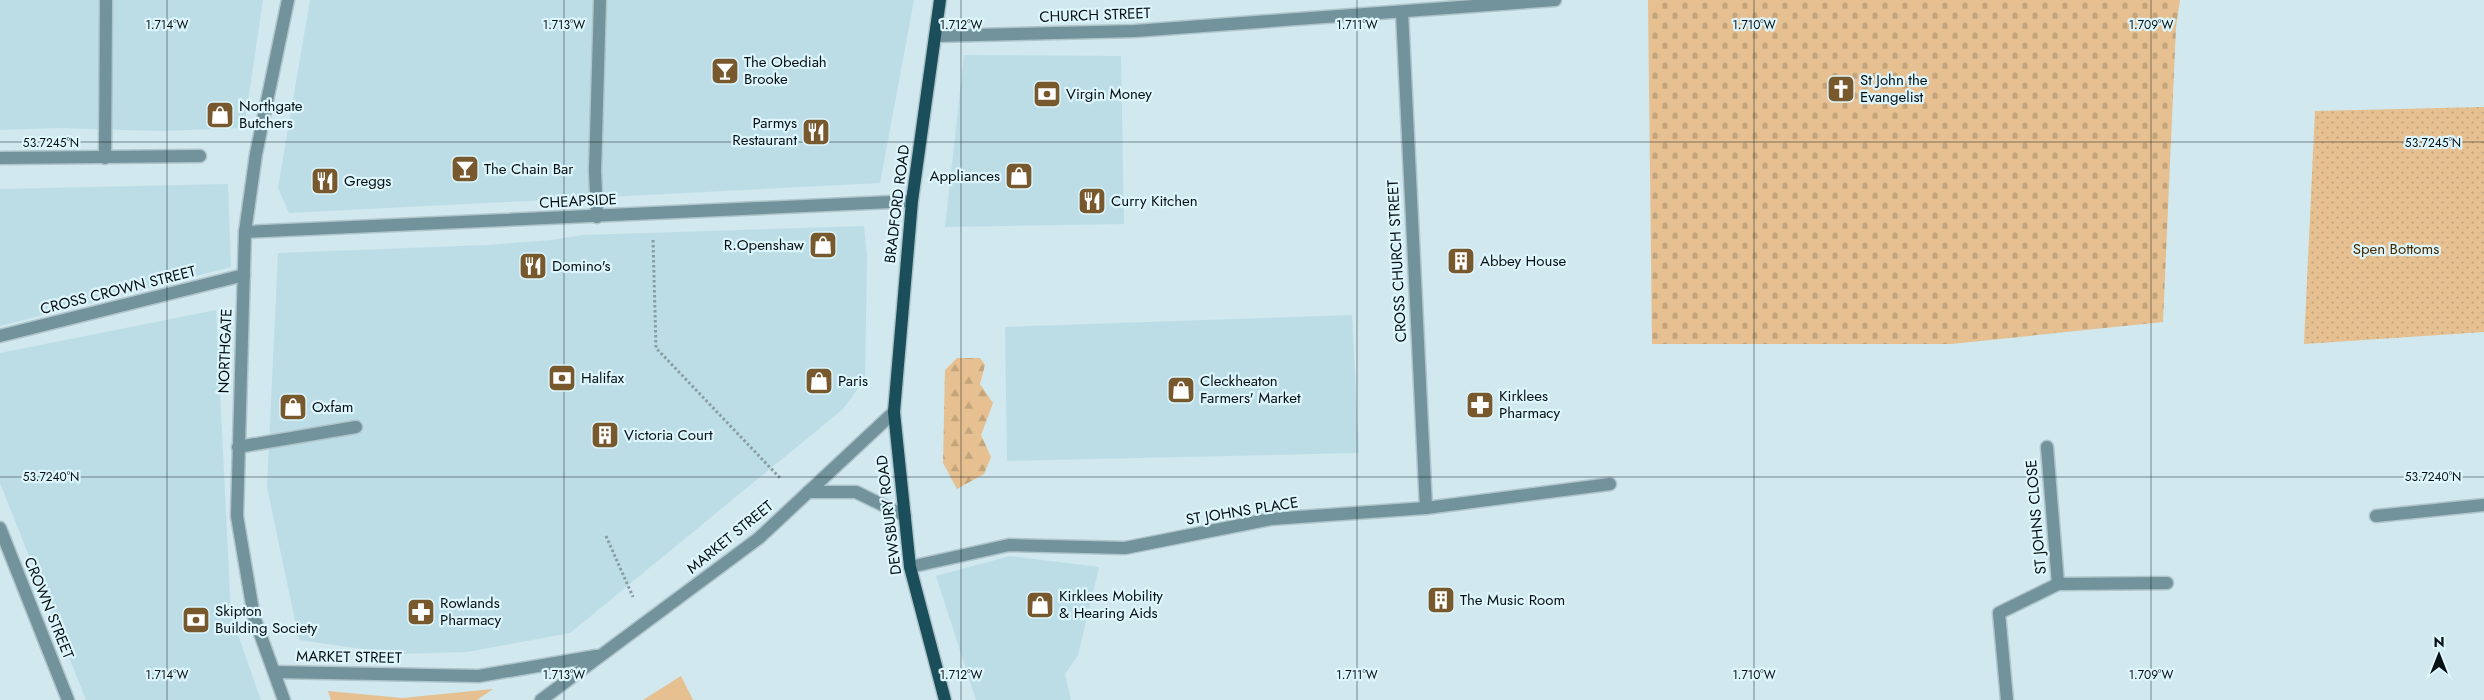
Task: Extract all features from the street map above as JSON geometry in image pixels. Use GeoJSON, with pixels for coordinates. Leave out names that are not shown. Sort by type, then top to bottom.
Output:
{"type":"FeatureCollection","features":[{"type":"Feature","properties":{"kind":"main road","name":"BRADFORD ROAD"},"geometry":{"type":"LineString","coordinates":[[894,412],[912,201],[940,0]]}},
{"type":"Feature","properties":{"kind":"main road","name":"DEWSBURY ROAD"},"geometry":{"type":"LineString","coordinates":[[894,412],[910,567],[945,700]]}},
{"type":"Feature","properties":{"kind":"street"},"geometry":{"type":"LineString","coordinates":[[105,158],[106,0]]}},
{"type":"Feature","properties":{"kind":"street","name":"NORTHGATE"},"geometry":{"type":"LineString","coordinates":[[284,700],[254,618],[237,516],[245,232],[256,154],[288,0]]}},
{"type":"Feature","properties":{"kind":"street"},"geometry":{"type":"LineString","coordinates":[[597,216],[595,171],[600,0]]}},
{"type":"Feature","properties":{"kind":"street","name":"CHURCH STREET"},"geometry":{"type":"LineString","coordinates":[[935,36],[1135,31],[1555,0]]}},
{"type":"Feature","properties":{"kind":"street","name":"CROSS CHURCH STREET"},"geometry":{"type":"LineString","coordinates":[[1402,12],[1426,508]]}},
{"type":"Feature","properties":{"kind":"street"},"geometry":{"type":"LineString","coordinates":[[0,158],[200,156]]}},
{"type":"Feature","properties":{"kind":"street","name":"CHEAPSIDE"},"geometry":{"type":"LineString","coordinates":[[245,232],[912,201]]}},
{"type":"Feature","properties":{"kind":"street","name":"CROSS CROWN STREET"},"geometry":{"type":"LineString","coordinates":[[0,336],[244,276]]}},
{"type":"Feature","properties":{"kind":"street","name":"MARKET STREET"},"geometry":{"type":"LineString","coordinates":[[541,700],[759,538],[894,412]]}},
{"type":"Feature","properties":{"kind":"street"},"geometry":{"type":"LineString","coordinates":[[238,447],[356,427]]}},
{"type":"Feature","properties":{"kind":"street","name":"ST JOHNS CLOSE"},"geometry":{"type":"LineString","coordinates":[[2047,448],[2058,584]]}},
{"type":"Feature","properties":{"kind":"street","name":"ST JOHNS PLACE"},"geometry":{"type":"LineString","coordinates":[[910,567],[1008,545],[1125,548],[1271,519],[1426,508],[1610,484]]}},
{"type":"Feature","properties":{"kind":"street"},"geometry":{"type":"LineString","coordinates":[[804,496],[856,492],[904,516]]}},
{"type":"Feature","properties":{"kind":"street"},"geometry":{"type":"LineString","coordinates":[[2376,516],[2484,505]]}},
{"type":"Feature","properties":{"kind":"street","name":"CROWN STREET"},"geometry":{"type":"LineString","coordinates":[[0,528],[68,700]]}},
{"type":"Feature","properties":{"kind":"street","name":"ST JOHNS CLOSE"},"geometry":{"type":"LineString","coordinates":[[2007,700],[1999,614],[2058,584],[2167,583]]}},
{"type":"Feature","properties":{"kind":"street","name":"MARKET STREET"},"geometry":{"type":"LineString","coordinates":[[275,672],[479,676],[600,656]]}},
{"type":"Feature","properties":{"kind":"path"},"geometry":{"type":"LineString","coordinates":[[652,214],[656,348],[804,496]]}},
{"type":"Feature","properties":{"kind":"path"},"geometry":{"type":"LineString","coordinates":[[606,536],[644,623]]}},
{"type":"Feature","properties":{"kind":"shaded area"},"geometry":{"type":"Polygon","coordinates":[[[0,0],[263,0],[244,128],[159,131],[58,128],[0,130],[0,0]]]}},
{"type":"Feature","properties":{"kind":"shaded area"},"geometry":{"type":"Polygon","coordinates":[[[310,0],[914,0],[880,183],[289,213],[278,188],[310,0]]]}},
{"type":"Feature","properties":{"kind":"shaded area"},"geometry":{"type":"Polygon","coordinates":[[[964,55],[1121,56],[1124,224],[945,227],[964,55]]]}},
{"type":"Feature","properties":{"kind":"shaded area"},"geometry":{"type":"Polygon","coordinates":[[[228,184],[231,267],[0,326],[0,189],[228,184]]]}},
{"type":"Feature","properties":{"kind":"shaded area"},"geometry":{"type":"Polygon","coordinates":[[[864,226],[867,257],[865,379],[843,409],[570,633],[467,652],[398,654],[299,640],[267,487],[278,253],[487,245],[551,240],[583,235],[864,226]]]}},
{"type":"Feature","properties":{"kind":"shaded area"},"geometry":{"type":"Polygon","coordinates":[[[216,310],[231,615],[261,700],[86,700],[0,483],[0,353],[216,310]]]}},
{"type":"Feature","properties":{"kind":"shaded area","name":"Cleckheaton Farmers' Market"},"geometry":{"type":"Polygon","coordinates":[[[1352,315],[1359,453],[1007,461],[1005,327],[1352,315]]]}},
{"type":"Feature","properties":{"kind":"shaded area"},"geometry":{"type":"Polygon","coordinates":[[[1010,556],[1099,567],[1078,655],[1065,674],[1071,700],[976,700],[936,576],[1010,556]]]}},
{"type":"Feature","properties":{"kind":"green space"},"geometry":{"type":"Polygon","coordinates":[[[1648,0],[2180,0],[2176,27],[2163,322],[1951,344],[1652,344],[1648,0]]]}},
{"type":"Feature","properties":{"kind":"green space","name":"Spen Bottoms"},"geometry":{"type":"Polygon","coordinates":[[[2484,107],[2484,332],[2304,344],[2315,111],[2484,107]]]}},
{"type":"Feature","properties":{"kind":"green space"},"geometry":{"type":"Polygon","coordinates":[[[957,358],[980,358],[985,365],[980,384],[993,403],[981,435],[991,457],[984,474],[957,489],[943,463],[945,370],[957,358]]]}},
{"type":"Feature","properties":{"kind":"green space"},"geometry":{"type":"Polygon","coordinates":[[[681,676],[693,700],[643,700],[681,676]]]}},
{"type":"Feature","properties":{"kind":"green space"},"geometry":{"type":"Polygon","coordinates":[[[493,689],[477,700],[331,700],[328,691],[402,698],[493,689]]]}},
{"type":"Feature","properties":{"kind":"place","name":"The Obediah Brooke"},"geometry":{"type":"Point","coordinates":[725,71]}},
{"type":"Feature","properties":{"kind":"place","name":"St John the Evangelist"},"geometry":{"type":"Point","coordinates":[1841,89]}},
{"type":"Feature","properties":{"kind":"place","name":"Virgin Money"},"geometry":{"type":"Point","coordinates":[1047,94]}},
{"type":"Feature","properties":{"kind":"place","name":"Northgate Butchers"},"geometry":{"type":"Point","coordinates":[220,115]}},
{"type":"Feature","properties":{"kind":"place","name":"Parmys Restaurant"},"geometry":{"type":"Point","coordinates":[816,132]}},
{"type":"Feature","properties":{"kind":"place","name":"The Chain Bar"},"geometry":{"type":"Point","coordinates":[465,169]}},
{"type":"Feature","properties":{"kind":"place","name":"Appliances"},"geometry":{"type":"Point","coordinates":[1019,176]}},
{"type":"Feature","properties":{"kind":"place","name":"Greggs"},"geometry":{"type":"Point","coordinates":[325,181]}},
{"type":"Feature","properties":{"kind":"place","name":"Curry Kitchen"},"geometry":{"type":"Point","coordinates":[1092,201]}},
{"type":"Feature","properties":{"kind":"place","name":"R.Openshaw"},"geometry":{"type":"Point","coordinates":[823,245]}},
{"type":"Feature","properties":{"kind":"place","name":"Abbey House"},"geometry":{"type":"Point","coordinates":[1461,261]}},
{"type":"Feature","properties":{"kind":"place","name":"Domino's"},"geometry":{"type":"Point","coordinates":[533,266]}},
{"type":"Feature","properties":{"kind":"place","name":"Halifax"},"geometry":{"type":"Point","coordinates":[562,378]}},
{"type":"Feature","properties":{"kind":"place","name":"Paris"},"geometry":{"type":"Point","coordinates":[819,381]}},
{"type":"Feature","properties":{"kind":"place","name":"Cleckheaton Farmers' Market"},"geometry":{"type":"Point","coordinates":[1181,390]}},
{"type":"Feature","properties":{"kind":"place","name":"Kirklees Pharmacy"},"geometry":{"type":"Point","coordinates":[1480,405]}},
{"type":"Feature","properties":{"kind":"place","name":"Oxfam"},"geometry":{"type":"Point","coordinates":[293,407]}},
{"type":"Feature","properties":{"kind":"place","name":"Victoria Court"},"geometry":{"type":"Point","coordinates":[605,435]}},
{"type":"Feature","properties":{"kind":"place","name":"The Music Room"},"geometry":{"type":"Point","coordinates":[1441,600]}},
{"type":"Feature","properties":{"kind":"place","name":"Kirklees Mobility & Hearing Aids"},"geometry":{"type":"Point","coordinates":[1040,605]}},
{"type":"Feature","properties":{"kind":"place","name":"Rowlands Pharmacy"},"geometry":{"type":"Point","coordinates":[421,612]}},
{"type":"Feature","properties":{"kind":"place","name":"Skipton Building Society"},"geometry":{"type":"Point","coordinates":[196,620]}}]}
